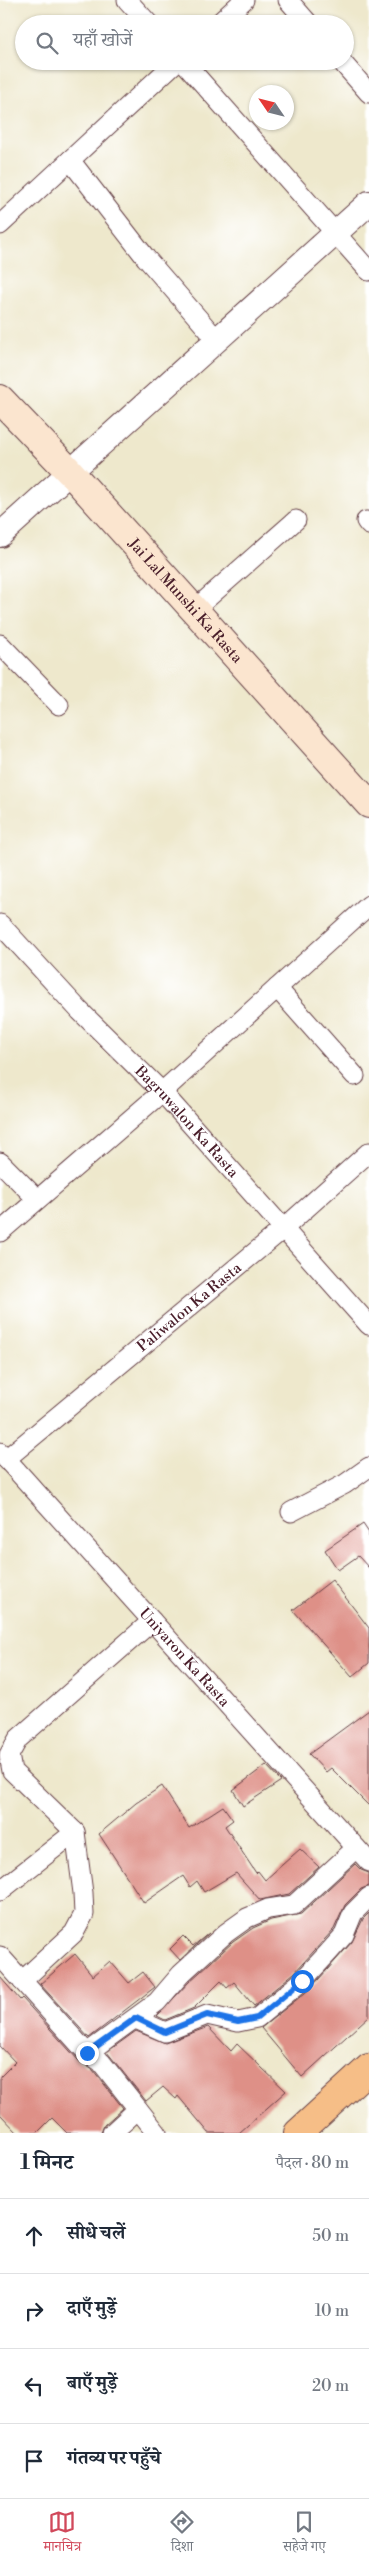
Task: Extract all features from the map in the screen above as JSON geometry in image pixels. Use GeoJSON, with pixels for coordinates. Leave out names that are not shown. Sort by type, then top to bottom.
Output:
{"type":"FeatureCollection","features":[{"type":"Feature","properties":{"kind":"main road","name":"Jai Lal Munshi Ka Rasta"},"geometry":{"type":"LineString","coordinates":[[0,399],[70,472],[369,804]]}},
{"type":"Feature","properties":{"kind":"main road"},"geometry":{"type":"LineString","coordinates":[[298,2133],[369,2068]]}},
{"type":"Feature","properties":{"kind":"street"},"geometry":{"type":"LineString","coordinates":[[128,0],[141,15]]}},
{"type":"Feature","properties":{"kind":"street"},"geometry":{"type":"LineString","coordinates":[[228,15],[244,0]]}},
{"type":"Feature","properties":{"kind":"street"},"geometry":{"type":"LineString","coordinates":[[288,0],[301,15]]}},
{"type":"Feature","properties":{"kind":"street"},"geometry":{"type":"LineString","coordinates":[[0,225],[168,70]]}},
{"type":"Feature","properties":{"kind":"street"},"geometry":{"type":"LineString","coordinates":[[191,70],[369,271]]}},
{"type":"Feature","properties":{"kind":"street"},"geometry":{"type":"LineString","coordinates":[[350,70],[369,93]]}},
{"type":"Feature","properties":{"kind":"street"},"geometry":{"type":"LineString","coordinates":[[70,160],[146,258],[217,340]]}},
{"type":"Feature","properties":{"kind":"street"},"geometry":{"type":"LineString","coordinates":[[0,535],[369,203]]}},
{"type":"Feature","properties":{"kind":"street"},"geometry":{"type":"LineString","coordinates":[[194,610],[296,520]]}},
{"type":"Feature","properties":{"kind":"street"},"geometry":{"type":"LineString","coordinates":[[0,644],[59,705]]}},
{"type":"Feature","properties":{"kind":"street"},"geometry":{"type":"LineString","coordinates":[[0,1232],[162,1092],[369,905]]}},
{"type":"Feature","properties":{"kind":"street","name":"Bagruwalon Ka Rasta"},"geometry":{"type":"LineString","coordinates":[[0,924],[80,1011],[162,1092],[369,1325]]}},
{"type":"Feature","properties":{"kind":"street"},"geometry":{"type":"LineString","coordinates":[[277,988],[355,1076]]}},
{"type":"Feature","properties":{"kind":"street","name":"Paliwalon Ka Rasta"},"geometry":{"type":"LineString","coordinates":[[3,1455],[283,1229],[369,1152]]}},
{"type":"Feature","properties":{"kind":"street"},"geometry":{"type":"LineString","coordinates":[[0,1162],[37,1199]]}},
{"type":"Feature","properties":{"kind":"street","name":"Uniyaron Ka Rasta"},"geometry":{"type":"LineString","coordinates":[[3,1455],[369,1862]]}},
{"type":"Feature","properties":{"kind":"street"},"geometry":{"type":"LineString","coordinates":[[291,1512],[345,1484],[369,1467]]}},
{"type":"Feature","properties":{"kind":"street"},"geometry":{"type":"LineString","coordinates":[[22,1981],[74,1933],[84,1914],[75,1832],[6,1776],[9,1756],[18,1740],[152,1621]]}},
{"type":"Feature","properties":{"kind":"street"},"geometry":{"type":"LineString","coordinates":[[0,1891],[75,1832]]}},
{"type":"Feature","properties":{"kind":"street"},"geometry":{"type":"LineString","coordinates":[[87,2053],[158,2002],[181,1974],[226,1933],[247,1918],[268,1909],[294,1905],[356,1848]]}},
{"type":"Feature","properties":{"kind":"street"},"geometry":{"type":"LineString","coordinates":[[136,2018],[165,2032],[207,2015],[238,2022],[257,2018],[302,1981],[344,1935],[353,1913],[369,1898]]}},
{"type":"Feature","properties":{"kind":"street"},"geometry":{"type":"LineString","coordinates":[[0,1956],[87,2053],[101,2062],[157,2133]]}},
{"type":"Feature","properties":{"kind":"street"},"geometry":{"type":"LineString","coordinates":[[112,2133],[138,2110]]}},
{"type":"Feature","properties":{"kind":"building"},"geometry":{"type":"Polygon","coordinates":[[[363,1524],[369,1533],[369,1568],[358,1556],[338,1570],[325,1550],[363,1524]]]}},
{"type":"Feature","properties":{"kind":"building"},"geometry":{"type":"Polygon","coordinates":[[[332,1580],[369,1628],[369,1663],[352,1677],[293,1610],[332,1580]]]}},
{"type":"Feature","properties":{"kind":"building"},"geometry":{"type":"Polygon","coordinates":[[[369,1710],[369,1806],[331,1768],[326,1772],[309,1754],[369,1710]]]}},
{"type":"Feature","properties":{"kind":"building"},"geometry":{"type":"Polygon","coordinates":[[[266,1765],[281,1781],[243,1806],[233,1790],[266,1765]]]}},
{"type":"Feature","properties":{"kind":"building"},"geometry":{"type":"Polygon","coordinates":[[[162,1786],[189,1828],[223,1806],[233,1820],[225,1826],[256,1873],[258,1871],[265,1880],[300,1849],[319,1867],[289,1894],[260,1900],[236,1873],[204,1892],[197,1881],[190,1887],[183,1876],[144,1903],[99,1834],[136,1803],[162,1786]]]}},
{"type":"Feature","properties":{"kind":"building"},"geometry":{"type":"Polygon","coordinates":[[[355,1864],[361,1870],[369,1873],[369,1886],[361,1889],[345,1905],[334,1929],[294,1973],[254,2006],[234,1982],[227,1988],[221,1981],[194,2008],[165,2020],[157,2016],[189,1982],[233,1942],[253,1928],[271,1920],[301,1914],[355,1864]]]}},
{"type":"Feature","properties":{"kind":"building"},"geometry":{"type":"Polygon","coordinates":[[[369,1913],[369,2016],[302,2077],[261,2028],[310,1989],[352,1942],[363,1919],[369,1913]]]}},
{"type":"Feature","properties":{"kind":"building"},"geometry":{"type":"Polygon","coordinates":[[[209,1933],[180,1960],[170,1949],[183,1936],[193,1946],[209,1933]]]}},
{"type":"Feature","properties":{"kind":"building"},"geometry":{"type":"Polygon","coordinates":[[[75,1954],[93,1976],[110,1961],[129,1983],[143,1972],[155,1987],[89,2038],[40,1984],[75,1954]]]}},
{"type":"Feature","properties":{"kind":"building"},"geometry":{"type":"Polygon","coordinates":[[[0,1977],[20,2000],[22,1998],[79,2061],[93,2070],[123,2108],[104,2125],[101,2133],[67,2133],[52,2118],[37,2133],[18,2133],[0,2114],[0,2077],[15,2062],[0,2046],[0,1977]]]}},
{"type":"Feature","properties":{"kind":"building"},"geometry":{"type":"Polygon","coordinates":[[[208,2027],[231,2051],[237,2044],[286,2091],[239,2133],[209,2133],[178,2096],[176,2099],[163,2087],[146,2101],[107,2052],[136,2031],[165,2043],[208,2027]]]}},
{"type":"Feature","properties":{"kind":"route"},"geometry":{"type":"LineString","coordinates":[[87,2053],[136,2018],[165,2032],[175,2030],[199,2017],[207,2015],[238,2022],[257,2018],[302,1981]]}}]}
